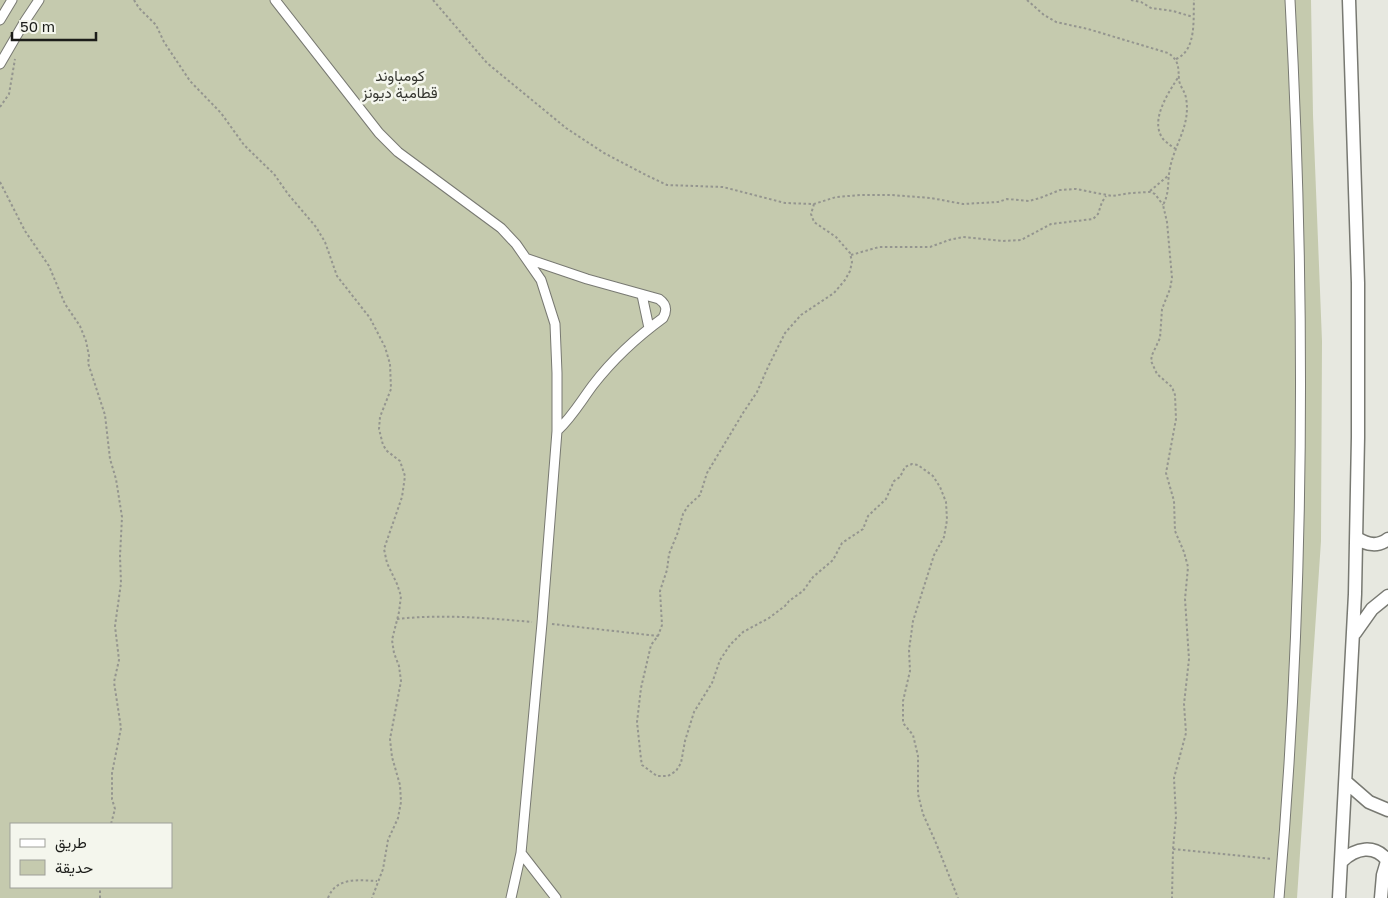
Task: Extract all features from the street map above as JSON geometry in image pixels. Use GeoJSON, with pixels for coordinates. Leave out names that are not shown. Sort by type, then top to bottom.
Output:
{"type":"FeatureCollection","features":[{"type":"Feature","properties":{"kind":"street"},"geometry":{"type":"LineString","coordinates":[[0,20],[12,0]]}},
{"type":"Feature","properties":{"kind":"street"},"geometry":{"type":"LineString","coordinates":[[0,64],[24,21],[39,0]]}},
{"type":"Feature","properties":{"kind":"street"},"geometry":{"type":"LineString","coordinates":[[275,0],[379,133],[398,152],[501,228],[528,259],[541,280],[555,324],[558,374],[557,431],[542,623],[520,854],[511,898]]}},
{"type":"Feature","properties":{"kind":"street"},"geometry":{"type":"LineString","coordinates":[[1279,898],[1297,619],[1301,361],[1298,165],[1290,0]]}},
{"type":"Feature","properties":{"kind":"street"},"geometry":{"type":"LineString","coordinates":[[1339,898],[1357,538],[1358,283],[1349,0]]}},
{"type":"Feature","properties":{"kind":"street"},"geometry":{"type":"LineString","coordinates":[[528,259],[659,299],[666,306],[666,313],[663,318],[617,357],[593,385],[569,420],[557,431]]}},
{"type":"Feature","properties":{"kind":"street"},"geometry":{"type":"LineString","coordinates":[[642,295],[649,328]]}},
{"type":"Feature","properties":{"kind":"street"},"geometry":{"type":"LineString","coordinates":[[1357,538],[1370,545],[1388,539]]}},
{"type":"Feature","properties":{"kind":"street"},"geometry":{"type":"LineString","coordinates":[[1353,636],[1364,617],[1388,596]]}},
{"type":"Feature","properties":{"kind":"street"},"geometry":{"type":"LineString","coordinates":[[1346,782],[1369,802],[1388,810]]}},
{"type":"Feature","properties":{"kind":"street"},"geometry":{"type":"LineString","coordinates":[[1342,861],[1352,853],[1369,849],[1379,852],[1388,859],[1383,875],[1381,898]]}},
{"type":"Feature","properties":{"kind":"street"},"geometry":{"type":"LineString","coordinates":[[520,854],[556,898]]}},
{"type":"Feature","properties":{"kind":"path"},"geometry":{"type":"LineString","coordinates":[[134,0],[139,8],[156,25],[176,61],[190,81],[221,112],[244,145],[274,174],[316,227],[325,242],[337,276],[370,318],[385,347],[390,364],[392,381],[389,397],[380,417],[379,436],[387,452],[400,462],[405,476],[402,497],[384,549],[387,563],[401,596],[392,646],[399,666],[401,681],[390,739],[392,757],[400,785],[401,802],[398,818],[386,848],[383,868],[372,898]]}},
{"type":"Feature","properties":{"kind":"path"},"geometry":{"type":"LineString","coordinates":[[433,0],[480,56],[548,114],[597,149],[667,185],[723,187],[785,203],[814,204],[836,197],[861,195],[923,197],[964,204],[998,202],[1007,199],[1035,200],[1068,189],[1084,190],[1106,196],[1150,192],[1155,194],[1163,206],[1167,222],[1172,278],[1162,309],[1160,338],[1151,361],[1157,374],[1172,387],[1175,395],[1176,419],[1166,473],[1174,501],[1175,531],[1188,567],[1184,599],[1189,659],[1184,704],[1186,733],[1174,778],[1176,817],[1172,898]]}},
{"type":"Feature","properties":{"kind":"path"},"geometry":{"type":"LineString","coordinates":[[1027,0],[1044,15],[1056,22],[1150,47],[1168,53],[1176,59],[1179,65],[1179,82],[1186,98],[1186,126],[1176,149],[1169,175],[1168,196],[1163,206]]}},
{"type":"Feature","properties":{"kind":"path"},"geometry":{"type":"LineString","coordinates":[[1132,0],[1141,2],[1151,8],[1173,11],[1193,17]]}},
{"type":"Feature","properties":{"kind":"path"},"geometry":{"type":"LineString","coordinates":[[1176,59],[1186,52],[1190,43],[1193,30],[1194,0]]}},
{"type":"Feature","properties":{"kind":"path"},"geometry":{"type":"LineString","coordinates":[[0,107],[9,94],[14,62],[18,54]]}},
{"type":"Feature","properties":{"kind":"path"},"geometry":{"type":"LineString","coordinates":[[1176,149],[1162,137],[1159,119],[1166,98],[1179,76]]}},
{"type":"Feature","properties":{"kind":"path"},"geometry":{"type":"LineString","coordinates":[[1150,192],[1169,175]]}},
{"type":"Feature","properties":{"kind":"path"},"geometry":{"type":"LineString","coordinates":[[0,182],[25,230],[49,266],[66,304],[84,333],[88,363],[106,421],[110,458],[116,479],[122,528],[121,582],[115,626],[119,660],[114,682],[121,728],[112,773],[114,809],[112,823]]}},
{"type":"Feature","properties":{"kind":"path"},"geometry":{"type":"LineString","coordinates":[[851,255],[878,247],[930,247],[963,237],[1002,241],[1021,240],[1051,224],[1093,219],[1098,214],[1106,196]]}},
{"type":"Feature","properties":{"kind":"path"},"geometry":{"type":"LineString","coordinates":[[814,204],[811,214],[814,222],[836,237],[851,255],[850,271],[840,287],[802,315],[785,333],[757,392],[707,473],[700,495],[688,506],[683,514],[669,554],[667,570],[660,590],[663,618],[658,636],[651,644],[640,694],[637,722],[642,765],[657,776],[662,777],[676,770],[679,766],[694,712],[712,683],[720,660],[730,645],[743,632],[769,618],[803,592],[812,577],[833,560],[842,543],[863,529],[868,516],[886,499],[894,482],[900,477],[905,467],[912,464],[918,465],[928,472],[940,487],[947,511],[947,520],[944,537],[934,555],[913,621],[909,650],[910,671],[903,701],[903,723],[913,735],[918,756],[918,794],[923,814],[958,898]]}},
{"type":"Feature","properties":{"kind":"path"},"geometry":{"type":"LineString","coordinates":[[397,619],[417,617],[480,618],[658,636]]}},
{"type":"Feature","properties":{"kind":"path"},"geometry":{"type":"LineString","coordinates":[[1173,849],[1282,860]]}},
{"type":"Feature","properties":{"kind":"path"},"geometry":{"type":"LineString","coordinates":[[328,898],[332,888],[338,884],[352,881],[378,881]]}},
{"type":"Feature","properties":{"kind":"green space"},"geometry":{"type":"Polygon","coordinates":[[[0,0],[1311,0],[1313,115],[1322,341],[1321,541],[1297,898],[0,898],[0,0]]]}},
{"type":"Feature","properties":{"kind":"district","name":"كومباوند قطامية ديونز"},"geometry":{"type":"Point","coordinates":[400,84]}}]}
